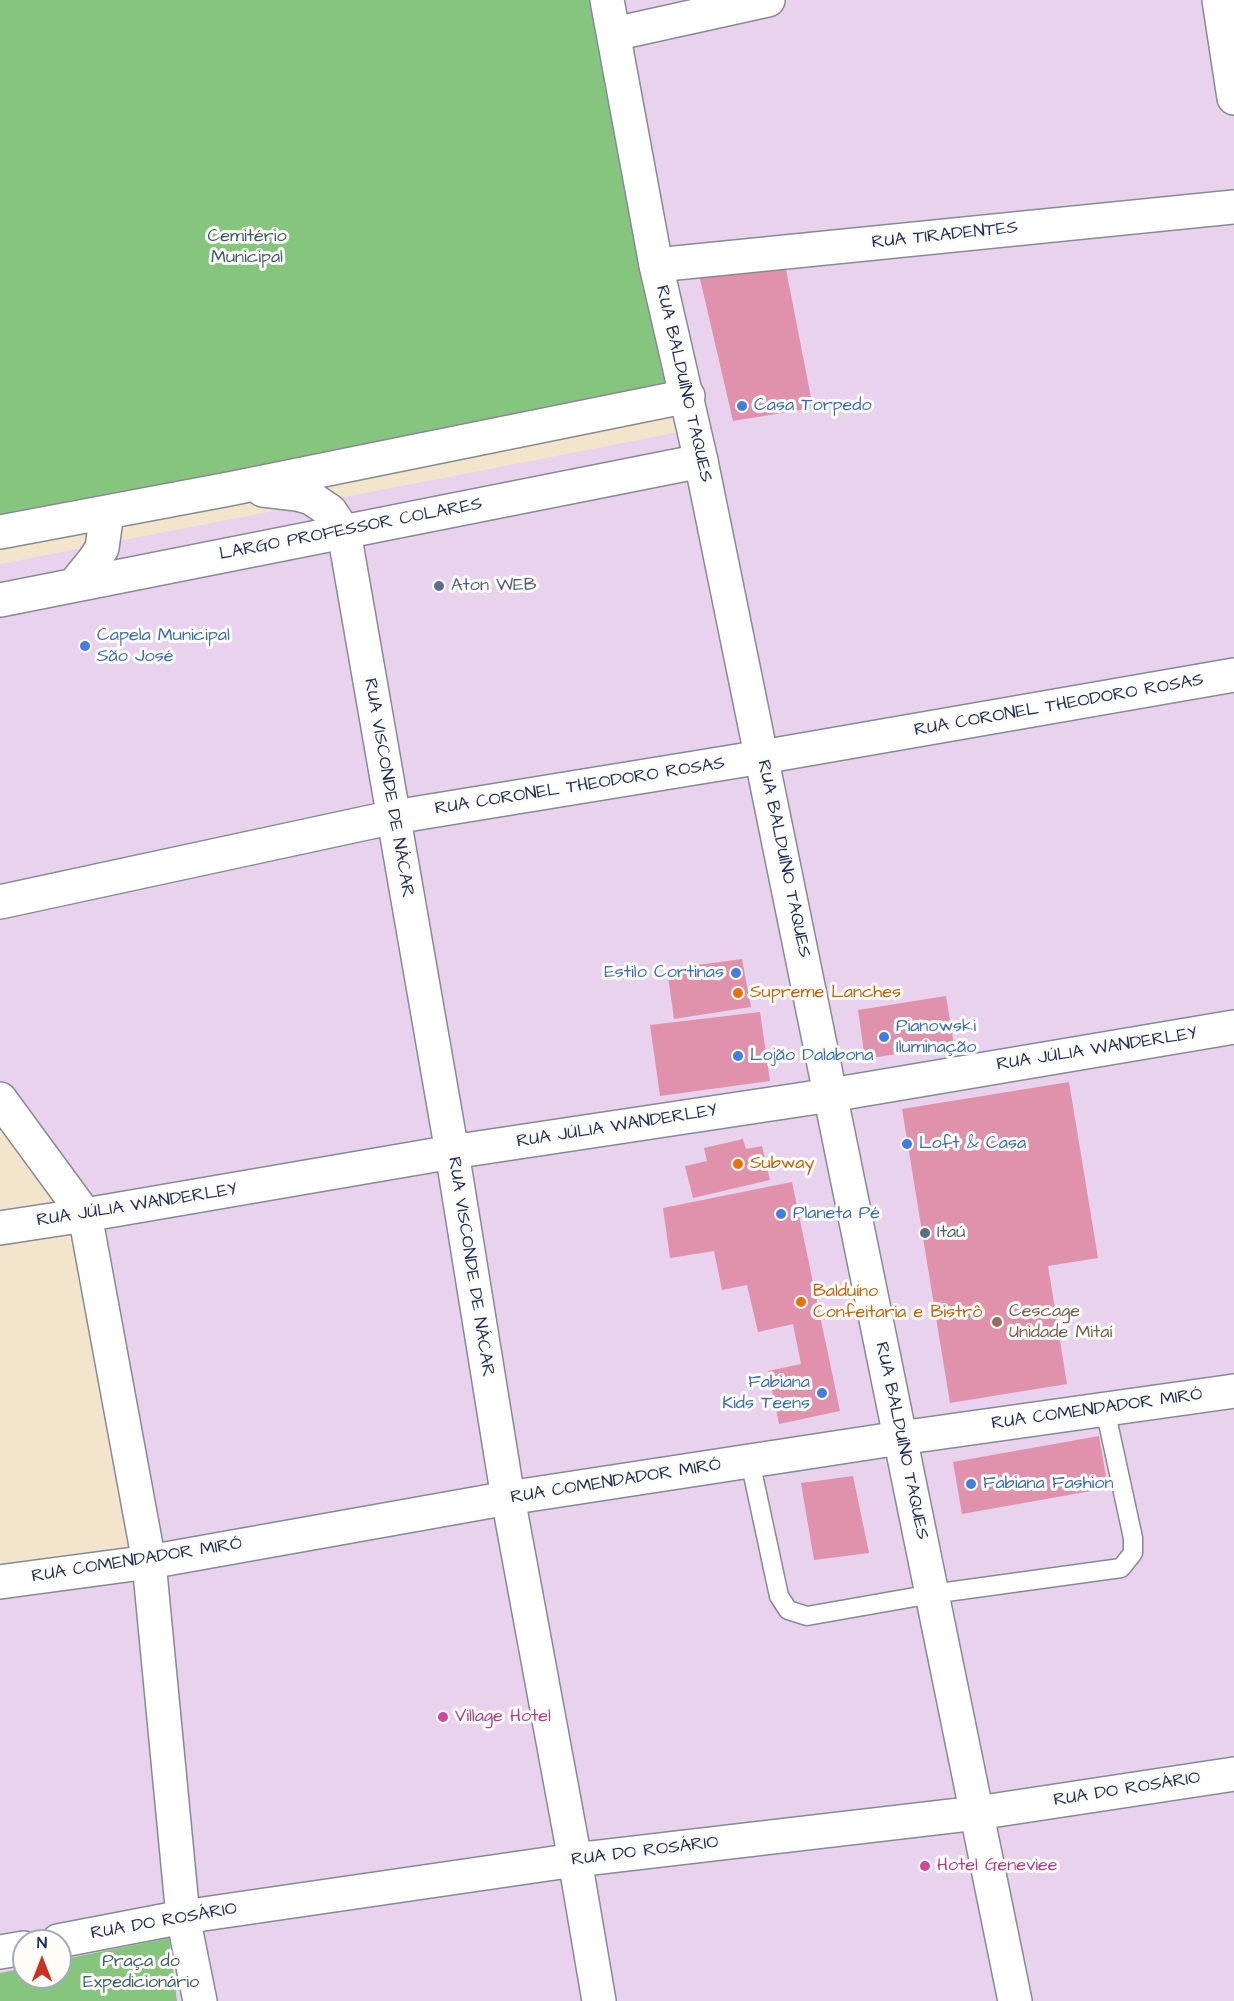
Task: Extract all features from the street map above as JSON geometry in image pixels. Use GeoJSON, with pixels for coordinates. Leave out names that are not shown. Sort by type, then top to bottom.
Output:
{"type":"FeatureCollection","features":[{"type":"Feature","properties":{"kind":"main road","name":"RUA BALDUÍNO TAQUES"},"geometry":{"type":"LineString","coordinates":[[607,0],[656,265],[688,396],[1015,2001]]}},
{"type":"Feature","properties":{"kind":"main road"},"geometry":{"type":"LineString","coordinates":[[614,34],[768,0]]}},
{"type":"Feature","properties":{"kind":"main road"},"geometry":{"type":"LineString","coordinates":[[1219,0],[1234,98]]}},
{"type":"Feature","properties":{"kind":"main road","name":"RUA TIRADENTES"},"geometry":{"type":"LineString","coordinates":[[656,265],[1234,207]]}},
{"type":"Feature","properties":{"kind":"main road"},"geometry":{"type":"LineString","coordinates":[[0,532],[229,489],[688,396]]}},
{"type":"Feature","properties":{"kind":"main road","name":"LARGO PROFESSOR COLARES"},"geometry":{"type":"LineString","coordinates":[[0,600],[701,461]]}},
{"type":"Feature","properties":{"kind":"main road"},"geometry":{"type":"LineString","coordinates":[[229,489],[277,490],[311,498],[330,511],[344,532]]}},
{"type":"Feature","properties":{"kind":"main road"},"geometry":{"type":"LineString","coordinates":[[74,585],[102,548],[107,512]]}},
{"type":"Feature","properties":{"kind":"main road","name":"RUA VISCONDE DE NÁCAR"},"geometry":{"type":"LineString","coordinates":[[344,532],[452,1152],[508,1498],[599,2001]]}},
{"type":"Feature","properties":{"kind":"main road","name":"RUA CORONEL THEODORO ROSAS"},"geometry":{"type":"LineString","coordinates":[[0,902],[394,817],[762,757],[1234,675]]}},
{"type":"Feature","properties":{"kind":"main road","name":"RUA JÚLIA WANDERLEY"},"geometry":{"type":"LineString","coordinates":[[0,1228],[452,1152],[831,1095],[1234,1027]]}},
{"type":"Feature","properties":{"kind":"main road"},"geometry":{"type":"LineString","coordinates":[[0,1099],[85,1215],[149,1562],[183,1917],[200,2001]]}},
{"type":"Feature","properties":{"kind":"main road","name":"RUA COMENDADOR MIRÓ"},"geometry":{"type":"LineString","coordinates":[[0,1582],[149,1562],[508,1498],[900,1438],[1234,1391]]}},
{"type":"Feature","properties":{"kind":"main road","name":"RUA DO ROSÁRIO"},"geometry":{"type":"LineString","coordinates":[[72,1938],[183,1917],[575,1860],[977,1813],[1234,1774]]}},
{"type":"Feature","properties":{"kind":"lane"},"geometry":{"type":"LineString","coordinates":[[750,1461],[779,1596],[789,1610],[807,1616],[932,1594],[1121,1568],[1133,1553],[1133,1538],[1106,1409]]}},
{"type":"Feature","properties":{"kind":"shaded area"},"geometry":{"type":"Polygon","coordinates":[[[601,0],[1234,0],[1234,2001],[0,2001],[0,1583],[146,1561],[79,1218],[0,1110],[0,564],[695,429],[601,0]]]}},
{"type":"Feature","properties":{"kind":"green space","name":"Cemitério Municipal"},"geometry":{"type":"Polygon","coordinates":[[[0,0],[595,0],[679,414],[0,543],[0,0]]]}},
{"type":"Feature","properties":{"kind":"green space","name":"Praça do Expedicionário"},"geometry":{"type":"Polygon","coordinates":[[[169,1938],[177,2001],[0,2001],[0,1973],[12,1970],[12,1989],[72,1989],[72,1958],[169,1938]]]}},
{"type":"Feature","properties":{"kind":"building"},"geometry":{"type":"Polygon","coordinates":[[[784,259],[813,408],[733,421],[698,270],[784,259]]]}},
{"type":"Feature","properties":{"kind":"building"},"geometry":{"type":"Polygon","coordinates":[[[742,959],[751,1007],[674,1019],[667,969],[742,959]]]}},
{"type":"Feature","properties":{"kind":"building"},"geometry":{"type":"Polygon","coordinates":[[[946,996],[954,1045],[865,1059],[858,1010],[946,996]]]}},
{"type":"Feature","properties":{"kind":"building"},"geometry":{"type":"Polygon","coordinates":[[[760,1012],[770,1081],[660,1096],[650,1025],[760,1012]]]}},
{"type":"Feature","properties":{"kind":"building"},"geometry":{"type":"Polygon","coordinates":[[[1069,1082],[1098,1258],[1048,1266],[1067,1384],[950,1403],[902,1109],[1069,1082]]]}},
{"type":"Feature","properties":{"kind":"building"},"geometry":{"type":"Polygon","coordinates":[[[743,1139],[746,1149],[762,1146],[770,1180],[693,1198],[685,1166],[707,1161],[704,1148],[743,1139]]]}},
{"type":"Feature","properties":{"kind":"building"},"geometry":{"type":"Polygon","coordinates":[[[792,1182],[840,1411],[779,1424],[768,1371],[801,1364],[793,1324],[758,1332],[747,1285],[722,1290],[714,1251],[670,1258],[663,1208],[792,1182]]]}},
{"type":"Feature","properties":{"kind":"building"},"geometry":{"type":"Polygon","coordinates":[[[1099,1436],[1108,1488],[962,1514],[953,1462],[1099,1436]]]}},
{"type":"Feature","properties":{"kind":"building"},"geometry":{"type":"Polygon","coordinates":[[[853,1476],[869,1553],[814,1560],[801,1483],[853,1476]]]}},
{"type":"Feature","properties":{"kind":"place","name":"Casa Torpedo"},"geometry":{"type":"Point","coordinates":[742,406]}},
{"type":"Feature","properties":{"kind":"place","name":"Aton WEB"},"geometry":{"type":"Point","coordinates":[439,586]}},
{"type":"Feature","properties":{"kind":"place","name":"Capela Municipal São José"},"geometry":{"type":"Point","coordinates":[85,646]}},
{"type":"Feature","properties":{"kind":"place","name":"Estilo Cortinas"},"geometry":{"type":"Point","coordinates":[736,973]}},
{"type":"Feature","properties":{"kind":"place","name":"Supreme Lanches"},"geometry":{"type":"Point","coordinates":[738,993]}},
{"type":"Feature","properties":{"kind":"place","name":"Pianowski Iluminação"},"geometry":{"type":"Point","coordinates":[884,1037]}},
{"type":"Feature","properties":{"kind":"place","name":"Lojão Dalabona"},"geometry":{"type":"Point","coordinates":[738,1056]}},
{"type":"Feature","properties":{"kind":"place","name":"Loft & Casa"},"geometry":{"type":"Point","coordinates":[907,1144]}},
{"type":"Feature","properties":{"kind":"place","name":"Subway"},"geometry":{"type":"Point","coordinates":[738,1164]}},
{"type":"Feature","properties":{"kind":"place","name":"Planeta Pé"},"geometry":{"type":"Point","coordinates":[781,1214]}},
{"type":"Feature","properties":{"kind":"place","name":"Itaú"},"geometry":{"type":"Point","coordinates":[925,1233]}},
{"type":"Feature","properties":{"kind":"place","name":"Balduíno Confeitaria e Bistrô"},"geometry":{"type":"Point","coordinates":[801,1302]}},
{"type":"Feature","properties":{"kind":"place","name":"Cescage Unidade Mitaí"},"geometry":{"type":"Point","coordinates":[997,1322]}},
{"type":"Feature","properties":{"kind":"place","name":"Fabiana Kids Teens"},"geometry":{"type":"Point","coordinates":[822,1393]}},
{"type":"Feature","properties":{"kind":"place","name":"Fabiana Fashion"},"geometry":{"type":"Point","coordinates":[971,1484]}},
{"type":"Feature","properties":{"kind":"place","name":"Village Hotel"},"geometry":{"type":"Point","coordinates":[443,1717]}},
{"type":"Feature","properties":{"kind":"place","name":"Hotel Geneviee"},"geometry":{"type":"Point","coordinates":[925,1866]}}]}
